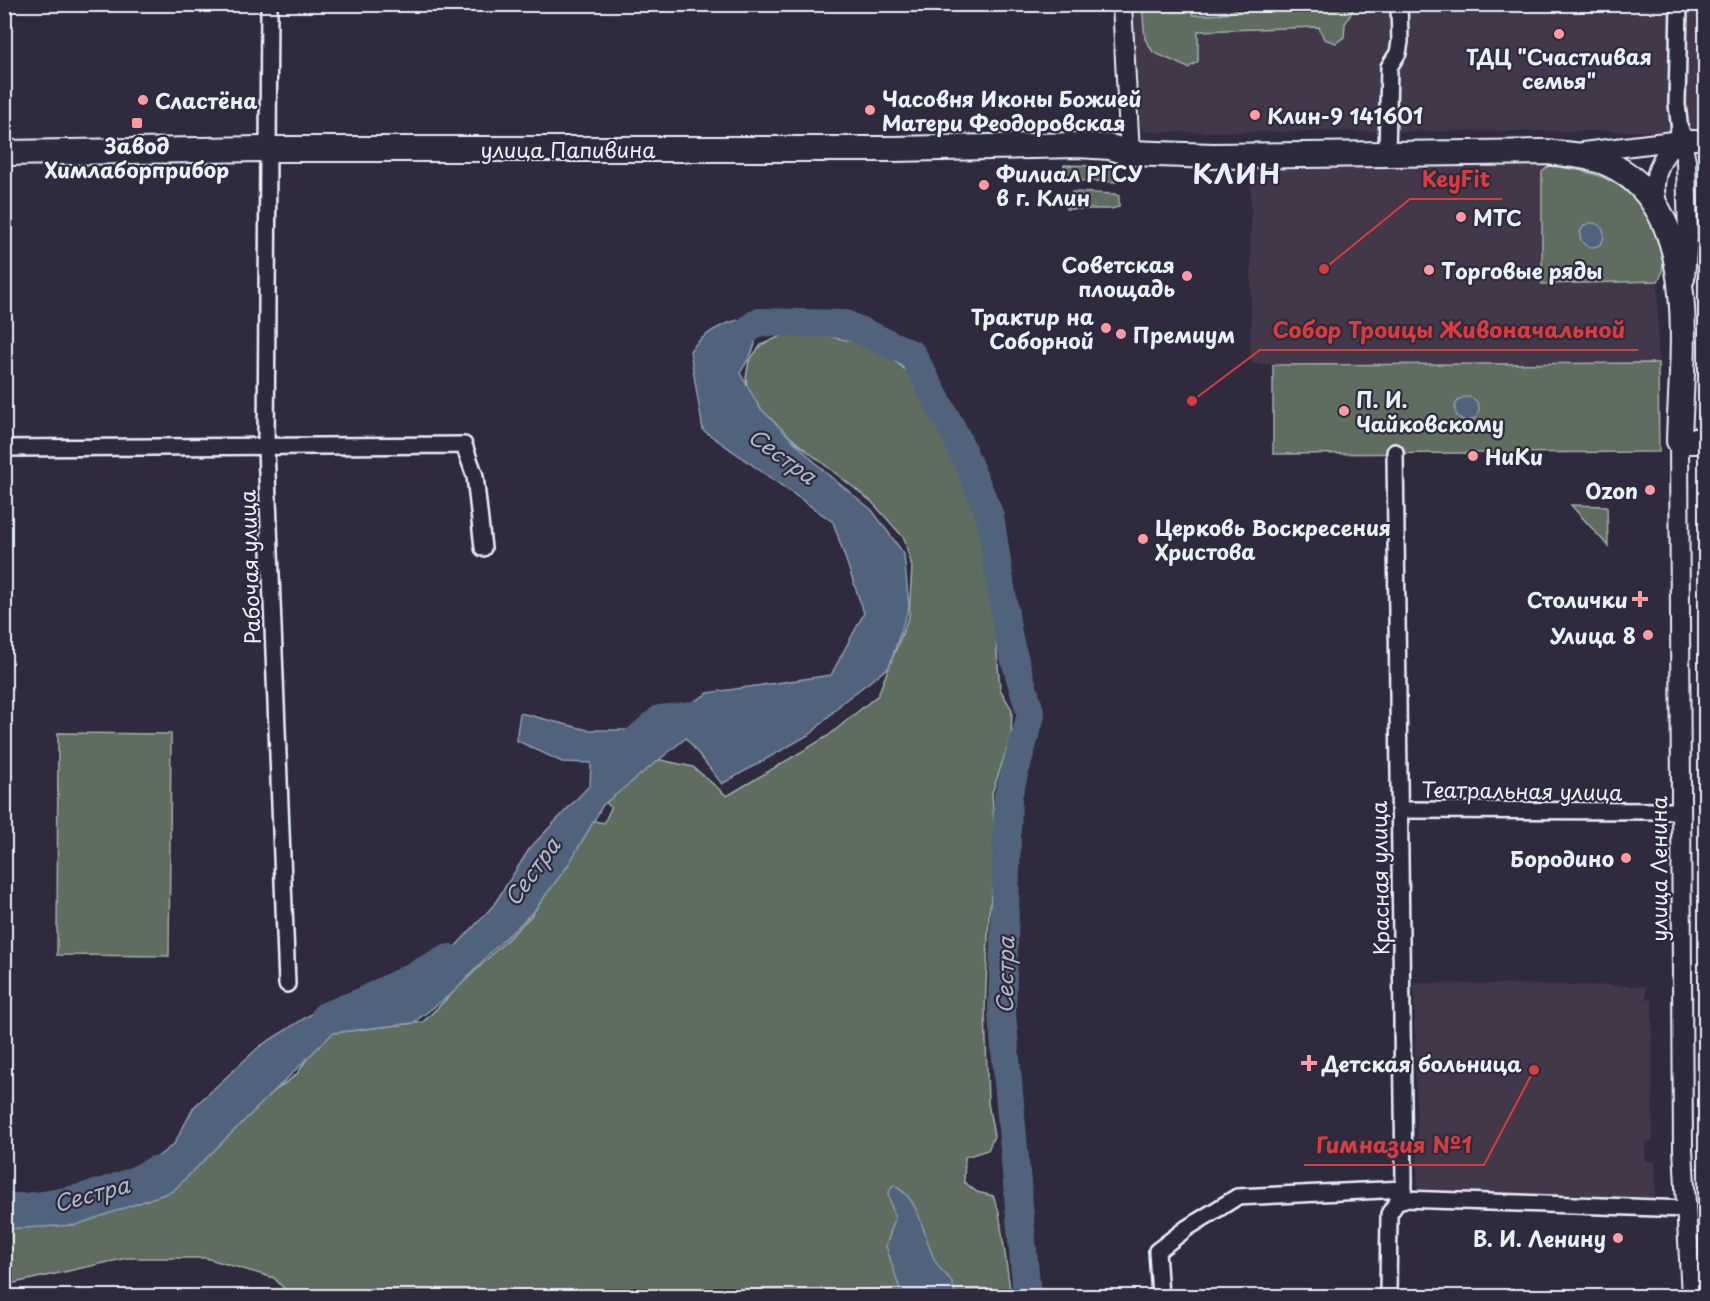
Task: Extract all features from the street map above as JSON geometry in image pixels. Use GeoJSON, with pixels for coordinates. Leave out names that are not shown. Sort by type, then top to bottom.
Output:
{"type":"FeatureCollection","features":[{"type":"Feature","properties":{"kind":"highway","name":"улица Папивина"},"geometry":{"type":"LineString","coordinates":[[4,153],[269,149],[894,149],[1078,145],[1110,147],[1130,153],[1213,156],[1545,152],[1590,157],[1620,170],[1651,200],[1673,241],[1682,317],[1679,441]]}},
{"type":"Feature","properties":{"kind":"highway"},"geometry":{"type":"LineString","coordinates":[[1679,441],[1706,441]]}},
{"type":"Feature","properties":{"kind":"street"},"geometry":{"type":"LineString","coordinates":[[1122,4],[1130,153]]}},
{"type":"Feature","properties":{"kind":"street"},"geometry":{"type":"LineString","coordinates":[[1387,154],[1389,67],[1398,53],[1399,4]]}},
{"type":"Feature","properties":{"kind":"street"},"geometry":{"type":"LineString","coordinates":[[1679,4],[1678,138],[1686,161],[1688,237],[1682,317]]}},
{"type":"Feature","properties":{"kind":"street","name":"Рабочая улица"},"geometry":{"type":"LineString","coordinates":[[269,6],[266,448],[287,984]]}},
{"type":"Feature","properties":{"kind":"street"},"geometry":{"type":"LineString","coordinates":[[1663,219],[1656,197],[1655,177],[1660,161],[1678,138]]}},
{"type":"Feature","properties":{"kind":"street"},"geometry":{"type":"LineString","coordinates":[[1545,152],[1589,152],[1678,138],[1706,140]]}},
{"type":"Feature","properties":{"kind":"street","name":"улица Ленина"},"geometry":{"type":"LineString","coordinates":[[1679,441],[1683,1149],[1691,1296]]}},
{"type":"Feature","properties":{"kind":"street"},"geometry":{"type":"LineString","coordinates":[[4,448],[464,445],[475,476],[483,548]]}},
{"type":"Feature","properties":{"kind":"street","name":"Красная улица"},"geometry":{"type":"LineString","coordinates":[[1395,452],[1403,1194]]}},
{"type":"Feature","properties":{"kind":"street","name":"Театральная улица"},"geometry":{"type":"LineString","coordinates":[[1400,810],[1681,811]]}},
{"type":"Feature","properties":{"kind":"street"},"geometry":{"type":"LineString","coordinates":[[1160,1296],[1156,1251],[1187,1228],[1237,1197],[1403,1194],[1686,1209]]}},
{"type":"Feature","properties":{"kind":"street"},"geometry":{"type":"LineString","coordinates":[[1388,1296],[1389,1214],[1403,1194]]}},
{"type":"Feature","properties":{"kind":"shaded area"},"geometry":{"type":"Polygon","coordinates":[[[1132,5],[1705,5],[1705,131],[1147,132],[1141,127],[1132,5]]]}},
{"type":"Feature","properties":{"kind":"shaded area"},"geometry":{"type":"Polygon","coordinates":[[[1549,166],[1542,173],[1542,284],[1658,281],[1658,363],[1251,364],[1251,167],[1549,166]]]}},
{"type":"Feature","properties":{"kind":"shaded area"},"geometry":{"type":"Polygon","coordinates":[[[1414,983],[1646,986],[1646,999],[1652,1000],[1653,1141],[1645,1142],[1646,1161],[1655,1162],[1655,1199],[1418,1196],[1414,983]]]}},
{"type":"Feature","properties":{"kind":"green space"},"geometry":{"type":"Polygon","coordinates":[[[1142,5],[1189,5],[1193,15],[1213,15],[1226,13],[1244,5],[1349,5],[1353,10],[1345,24],[1344,37],[1336,43],[1324,39],[1319,27],[1198,31],[1198,61],[1188,68],[1153,52],[1145,39],[1142,5]]]}},
{"type":"Feature","properties":{"kind":"green space"},"geometry":{"type":"Polygon","coordinates":[[[1064,165],[1099,166],[1113,169],[1116,182],[1065,180],[1064,165]]]}},
{"type":"Feature","properties":{"kind":"green space"},"geometry":{"type":"Polygon","coordinates":[[[1549,166],[1568,168],[1602,177],[1631,195],[1652,222],[1659,241],[1663,267],[1658,281],[1542,284],[1542,172],[1549,166]]]}},
{"type":"Feature","properties":{"kind":"green space"},"geometry":{"type":"Polygon","coordinates":[[[1072,192],[1115,194],[1119,196],[1119,207],[1066,209],[1066,198],[1071,198],[1072,192]]]}},
{"type":"Feature","properties":{"kind":"green space"},"geometry":{"type":"Polygon","coordinates":[[[787,333],[841,339],[867,346],[892,359],[907,372],[936,411],[948,434],[969,483],[984,530],[1000,689],[1012,710],[1011,737],[992,793],[996,856],[989,915],[985,1010],[988,1103],[994,1136],[988,1150],[965,1157],[964,1182],[977,1192],[993,1196],[999,1212],[1011,1296],[291,1296],[274,1278],[206,1258],[127,1258],[5,1285],[4,1227],[122,1208],[297,1074],[313,1050],[333,1033],[423,1022],[531,916],[565,865],[590,820],[604,823],[611,808],[600,795],[652,758],[693,767],[727,796],[828,736],[878,695],[909,616],[912,567],[904,538],[872,502],[797,443],[762,411],[748,393],[746,378],[749,361],[761,345],[787,333]]]}},
{"type":"Feature","properties":{"kind":"green space"},"geometry":{"type":"Polygon","coordinates":[[[1658,363],[1659,452],[1273,454],[1273,365],[1658,363]]]}},
{"type":"Feature","properties":{"kind":"green space"},"geometry":{"type":"Polygon","coordinates":[[[1571,505],[1607,506],[1608,546],[1571,505]]]}},
{"type":"Feature","properties":{"kind":"green space"},"geometry":{"type":"Polygon","coordinates":[[[58,733],[171,734],[169,956],[57,955],[58,733]]]}},
{"type":"Feature","properties":{"kind":"water"},"geometry":{"type":"Polygon","coordinates":[[[1592,223],[1600,227],[1604,235],[1600,243],[1592,247],[1584,243],[1580,235],[1584,227],[1592,223]]]}},
{"type":"Feature","properties":{"kind":"water"},"geometry":{"type":"Polygon","coordinates":[[[738,320],[753,331],[755,338],[753,351],[740,373],[760,408],[826,473],[872,510],[904,554],[909,607],[889,667],[843,702],[812,733],[722,784],[686,738],[603,805],[569,864],[534,911],[490,953],[456,990],[413,1023],[333,1033],[173,1191],[76,1225],[5,1229],[5,1190],[17,1196],[81,1196],[119,1187],[174,1144],[194,1107],[260,1046],[321,1008],[373,1000],[454,948],[493,906],[530,848],[590,785],[591,763],[562,762],[516,740],[520,713],[588,730],[648,730],[708,693],[831,675],[864,613],[833,522],[703,430],[690,351],[711,331],[738,320]]]}},
{"type":"Feature","properties":{"kind":"water"},"geometry":{"type":"Polygon","coordinates":[[[1467,397],[1475,401],[1479,409],[1475,417],[1467,421],[1459,417],[1455,409],[1459,401],[1467,397]]]}},
{"type":"Feature","properties":{"kind":"water"},"geometry":{"type":"Polygon","coordinates":[[[893,1185],[903,1191],[916,1208],[935,1261],[951,1280],[955,1296],[902,1296],[886,1246],[895,1218],[888,1194],[893,1185]]]}},
{"type":"Feature","properties":{"kind":"waterway","name":"Сестра"},"geometry":{"type":"LineString","coordinates":[[718,353],[758,322],[845,324],[912,354],[956,436],[990,516],[1009,640],[1031,715],[1008,796],[1002,1014],[1027,1296]]}},
{"type":"Feature","properties":{"kind":"waterway","name":"Сестра"},"geometry":{"type":"LineString","coordinates":[[620,754],[660,719],[704,714]]}},
{"type":"Feature","properties":{"kind":"waterway","name":"Сестра"},"geometry":{"type":"LineString","coordinates":[[325,1016],[361,1002],[449,958]]}},
{"type":"Feature","properties":{"kind":"waterway","name":"Сестра"},"geometry":{"type":"LineString","coordinates":[[4,1207],[40,1205],[82,1198],[122,1185],[155,1170]]}},
{"type":"Feature","properties":{"kind":"place","name":"ТДЦ \"Счастливая семья\""},"geometry":{"type":"Point","coordinates":[1559,34]}},
{"type":"Feature","properties":{"kind":"place","name":"Сластёна"},"geometry":{"type":"Point","coordinates":[143,100]}},
{"type":"Feature","properties":{"kind":"place","name":"Часовня Иконы Божией Матери Феодоровская"},"geometry":{"type":"Point","coordinates":[870,110]}},
{"type":"Feature","properties":{"kind":"place","name":"Клин-9 141601"},"geometry":{"type":"Point","coordinates":[1255,115]}},
{"type":"Feature","properties":{"kind":"place","name":"Завод Химлаборприбор"},"geometry":{"type":"Point","coordinates":[137,123]}},
{"type":"Feature","properties":{"kind":"place","name":"Филиал РГСУ в г. Клин"},"geometry":{"type":"Point","coordinates":[984,185]}},
{"type":"Feature","properties":{"kind":"place","name":"МТС"},"geometry":{"type":"Point","coordinates":[1461,217]}},
{"type":"Feature","properties":{"kind":"place","name":"KeyFit"},"geometry":{"type":"Point","coordinates":[1324,269]}},
{"type":"Feature","properties":{"kind":"place","name":"Tорговые ряды"},"geometry":{"type":"Point","coordinates":[1429,270]}},
{"type":"Feature","properties":{"kind":"place","name":"Советская площадь"},"geometry":{"type":"Point","coordinates":[1187,276]}},
{"type":"Feature","properties":{"kind":"place","name":"Трактир на Соборной"},"geometry":{"type":"Point","coordinates":[1106,328]}},
{"type":"Feature","properties":{"kind":"place","name":"Премиум"},"geometry":{"type":"Point","coordinates":[1121,334]}},
{"type":"Feature","properties":{"kind":"place","name":"Собор Троицы Живоначальной"},"geometry":{"type":"Point","coordinates":[1192,401]}},
{"type":"Feature","properties":{"kind":"place","name":"П. И. Чайковскому"},"geometry":{"type":"Point","coordinates":[1344,411]}},
{"type":"Feature","properties":{"kind":"place","name":"НиКи"},"geometry":{"type":"Point","coordinates":[1473,456]}},
{"type":"Feature","properties":{"kind":"place","name":"Ozon"},"geometry":{"type":"Point","coordinates":[1650,490]}},
{"type":"Feature","properties":{"kind":"place","name":"Церковь Воскресения Христова"},"geometry":{"type":"Point","coordinates":[1143,539]}},
{"type":"Feature","properties":{"kind":"place","name":"Столички"},"geometry":{"type":"Point","coordinates":[1640,599]}},
{"type":"Feature","properties":{"kind":"place","name":"Улица 8"},"geometry":{"type":"Point","coordinates":[1648,635]}},
{"type":"Feature","properties":{"kind":"place","name":"Бородино"},"geometry":{"type":"Point","coordinates":[1626,858]}},
{"type":"Feature","properties":{"kind":"place","name":"Детская больница"},"geometry":{"type":"Point","coordinates":[1309,1063]}},
{"type":"Feature","properties":{"kind":"place","name":"Гимназия №1"},"geometry":{"type":"Point","coordinates":[1534,1070]}},
{"type":"Feature","properties":{"kind":"place","name":"В. И. Ленину"},"geometry":{"type":"Point","coordinates":[1618,1238]}},
{"type":"Feature","properties":{"kind":"district","name":"КЛИН"},"geometry":{"type":"Point","coordinates":[1237,172]}}]}
